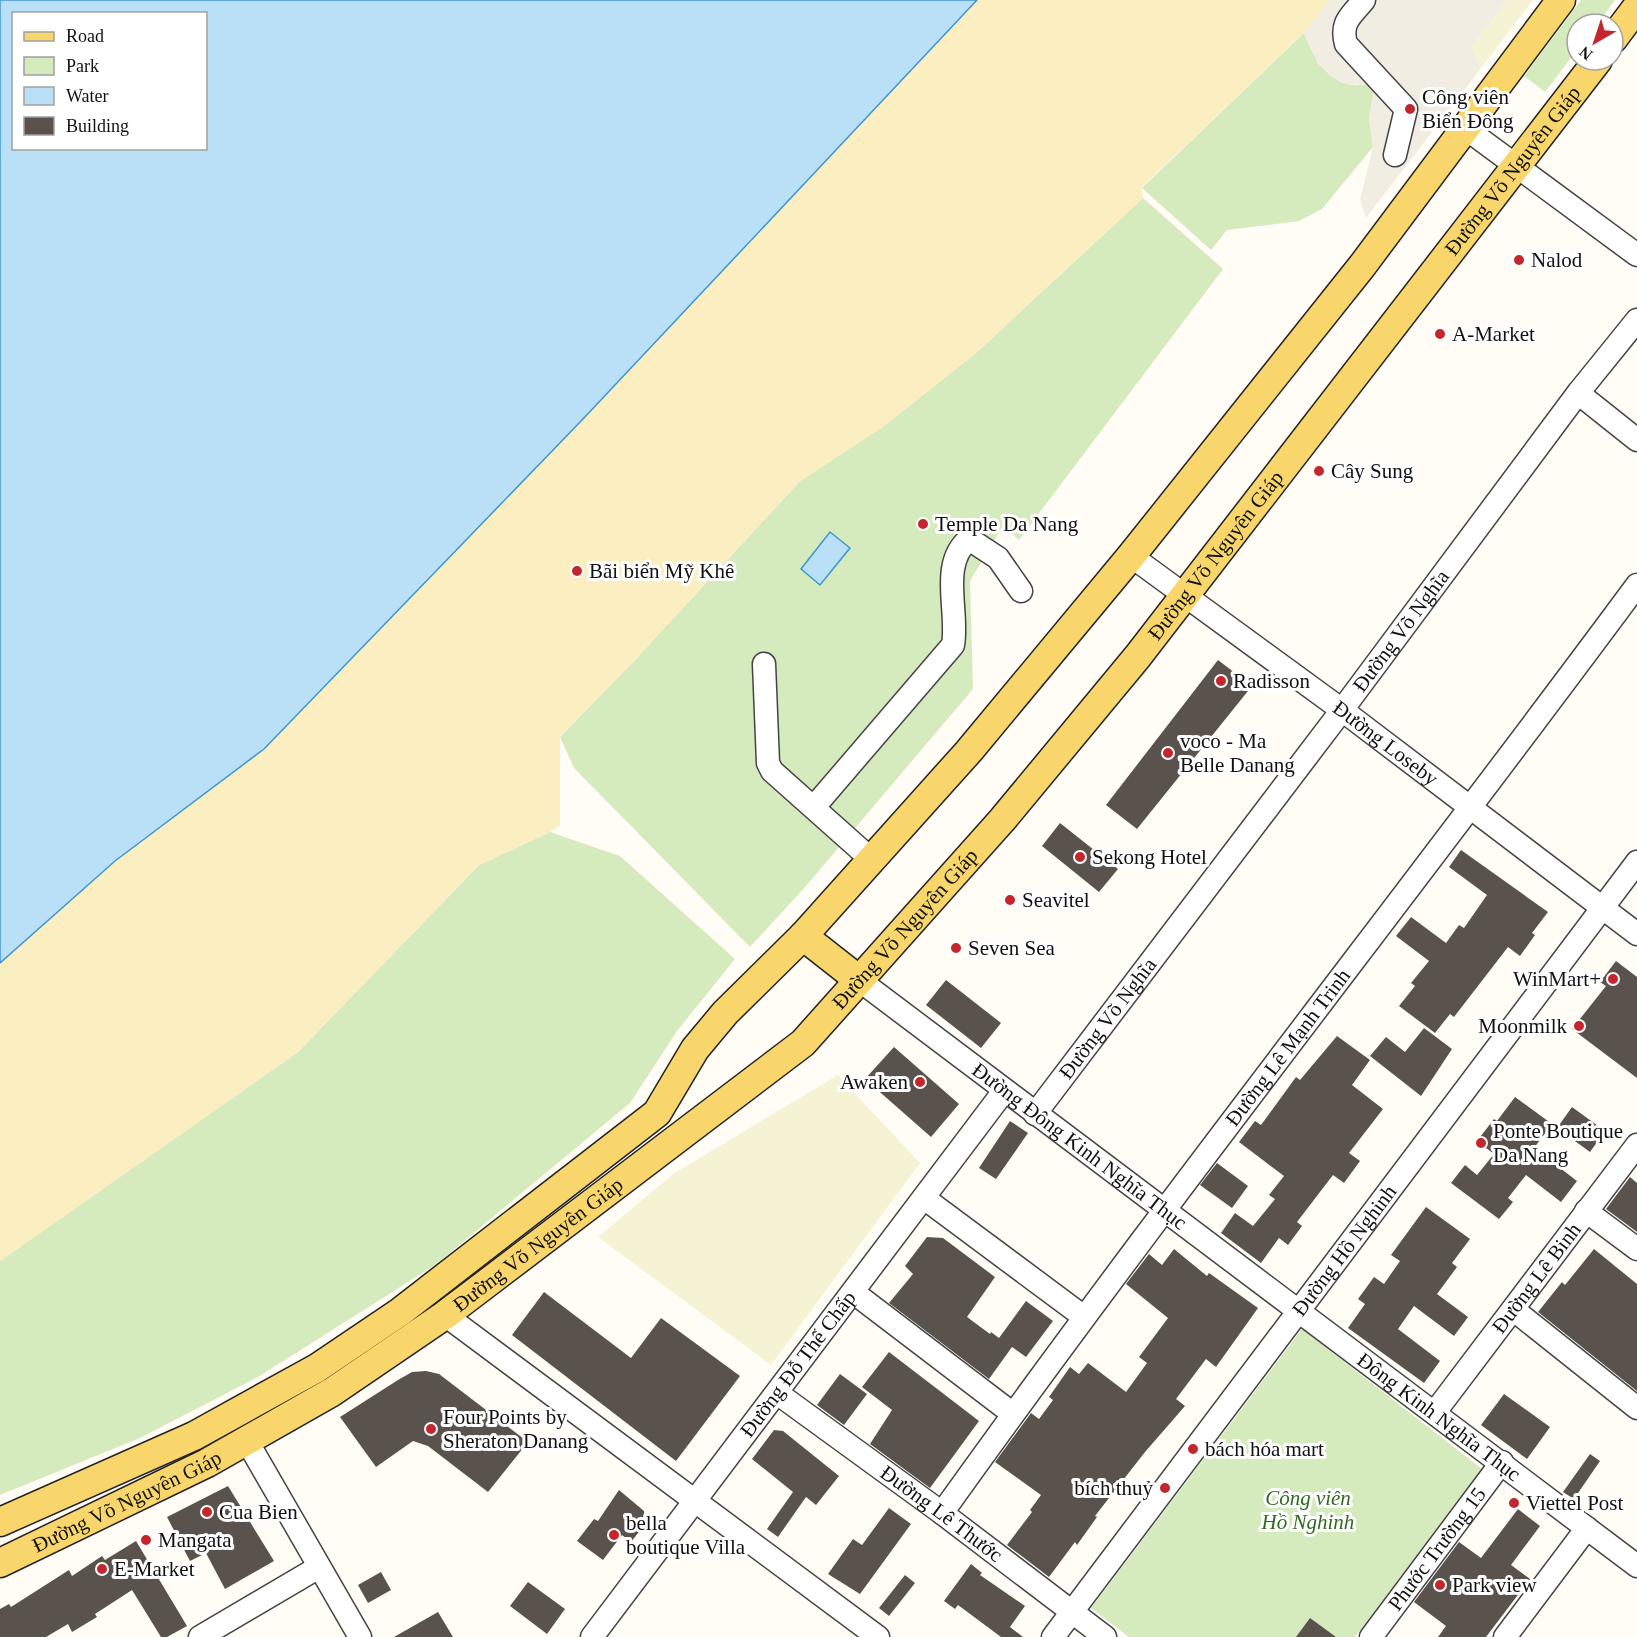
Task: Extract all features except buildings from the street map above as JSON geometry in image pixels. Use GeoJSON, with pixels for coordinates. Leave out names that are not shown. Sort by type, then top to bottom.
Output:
{"type":"FeatureCollection","features":[{"type":"Feature","properties":{"kind":"main road","name":"Đường Võ Nguyên Giáp"},"geometry":{"type":"LineString","coordinates":[[0,1522],[194,1436],[317,1368],[427,1291],[657,1113],[703,1040],[731,1007],[803,936],[1020,694],[1362,266],[1561,0]]}},
{"type":"Feature","properties":{"kind":"main road"},"geometry":{"type":"LineString","coordinates":[[1625,23],[1637,7]]}},
{"type":"Feature","properties":{"kind":"main road","name":"Đường Võ Nguyên Giáp"},"geometry":{"type":"LineString","coordinates":[[0,1563],[247,1441],[332,1392],[445,1315],[803,1043],[1004,819],[1185,596],[1589,72]]}},
{"type":"Feature","properties":{"kind":"main road"},"geometry":{"type":"LineString","coordinates":[[803,936],[859,980]]}},
{"type":"Feature","properties":{"kind":"main road"},"geometry":{"type":"LineString","coordinates":[[427,1291],[445,1315]]}},
{"type":"Feature","properties":{"kind":"main road"},"geometry":{"type":"LineString","coordinates":[[233,1415],[247,1441]]}},
{"type":"Feature","properties":{"kind":"street"},"geometry":{"type":"LineString","coordinates":[[1364,0],[1342,31],[1346,44],[1406,109],[1395,155]]}},
{"type":"Feature","properties":{"kind":"street"},"geometry":{"type":"LineString","coordinates":[[1465,128],[1637,255]]}},
{"type":"Feature","properties":{"kind":"street","name":"Đường Võ Nghĩa"},"geometry":{"type":"LineString","coordinates":[[1035,1114],[1342,710],[1578,393],[1637,320]]}},
{"type":"Feature","properties":{"kind":"street"},"geometry":{"type":"LineString","coordinates":[[1578,393],[1637,440]]}},
{"type":"Feature","properties":{"kind":"street"},"geometry":{"type":"LineString","coordinates":[[814,807],[953,645],[955,631],[952,567],[959,548],[969,539],[998,558],[1021,591]]}},
{"type":"Feature","properties":{"kind":"street","name":"Đường Loseby"},"geometry":{"type":"LineString","coordinates":[[1131,556],[1342,710],[1637,934]]}},
{"type":"Feature","properties":{"kind":"street","name":"Đường Lê Mạnh Trinh"},"geometry":{"type":"LineString","coordinates":[[942,1513],[1012,1413],[1165,1208],[1471,810],[1637,585]]}},
{"type":"Feature","properties":{"kind":"street"},"geometry":{"type":"LineString","coordinates":[[764,664],[768,763],[779,778],[872,860]]}},
{"type":"Feature","properties":{"kind":"street","name":"Đường Hồ Nghinh"},"geometry":{"type":"LineString","coordinates":[[1053,1637],[1637,862]]}},
{"type":"Feature","properties":{"kind":"street","name":"Đường Đông Kinh Nghĩa Thục"},"geometry":{"type":"LineString","coordinates":[[859,980],[1299,1311]]}},
{"type":"Feature","properties":{"kind":"street","name":"Đường Đỗ Thế Chấp"},"geometry":{"type":"LineString","coordinates":[[592,1637],[1004,1091]]}},
{"type":"Feature","properties":{"kind":"street","name":"Đường Lê Binh"},"geometry":{"type":"LineString","coordinates":[[1435,1412],[1637,1145]]}},
{"type":"Feature","properties":{"kind":"street"},"geometry":{"type":"LineString","coordinates":[[924,1198],[1084,1317]]}},
{"type":"Feature","properties":{"kind":"street"},"geometry":{"type":"LineString","coordinates":[[1587,1212],[1637,1249]]}},
{"type":"Feature","properties":{"kind":"street"},"geometry":{"type":"LineString","coordinates":[[853,1292],[1012,1413]]}},
{"type":"Feature","properties":{"kind":"street"},"geometry":{"type":"LineString","coordinates":[[1514,1310],[1637,1408]]}},
{"type":"Feature","properties":{"kind":"street","name":"Đông Kinh Nghĩa Thục"},"geometry":{"type":"LineString","coordinates":[[1299,1311],[1637,1566]]}},
{"type":"Feature","properties":{"kind":"street"},"geometry":{"type":"LineString","coordinates":[[445,1315],[878,1637]]}},
{"type":"Feature","properties":{"kind":"street","name":"Đường Lê Thước"},"geometry":{"type":"LineString","coordinates":[[777,1393],[942,1513],[1105,1637]]}},
{"type":"Feature","properties":{"kind":"street"},"geometry":{"type":"LineString","coordinates":[[247,1441],[360,1637]]}},
{"type":"Feature","properties":{"kind":"street","name":"Phước Trường 15"},"geometry":{"type":"LineString","coordinates":[[1371,1637],[1502,1462]]}},
{"type":"Feature","properties":{"kind":"street"},"geometry":{"type":"LineString","coordinates":[[1505,1637],[1587,1528]]}},
{"type":"Feature","properties":{"kind":"street"},"geometry":{"type":"LineString","coordinates":[[200,1637],[319,1567]]}},
{"type":"Feature","properties":{"kind":"shaded area","name":"Công viên Biển Đông"},"geometry":{"type":"Polygon","coordinates":[[[1329,0],[1507,0],[1471,47],[1481,68],[1366,218],[1360,200],[1373,147],[1369,118],[1376,82],[1366,85],[1347,84],[1332,77],[1318,64],[1304,33],[1329,0]]]}},
{"type":"Feature","properties":{"kind":"shaded area"},"geometry":{"type":"Polygon","coordinates":[[[1507,0],[1533,0],[1481,68],[1471,47],[1507,0]]]}},
{"type":"Feature","properties":{"kind":"shaded area"},"geometry":{"type":"Polygon","coordinates":[[[838,1075],[920,1163],[771,1365],[598,1237],[673,1174],[838,1075]]]}},
{"type":"Feature","properties":{"kind":"green space"},"geometry":{"type":"Polygon","coordinates":[[[1581,0],[1615,0],[1606,12],[1572,12],[1581,0]]]}},
{"type":"Feature","properties":{"kind":"green space"},"geometry":{"type":"Polygon","coordinates":[[[1565,21],[1565,66],[1545,92],[1524,76],[1565,21]]]}},
{"type":"Feature","properties":{"kind":"green space"},"geometry":{"type":"Polygon","coordinates":[[[1304,33],[1322,66],[1339,81],[1350,85],[1362,85],[1376,81],[1369,118],[1373,147],[1322,209],[1299,221],[1227,230],[1211,250],[1142,188],[1304,33]]]}},
{"type":"Feature","properties":{"kind":"green space"},"geometry":{"type":"Polygon","coordinates":[[[1143,198],[1223,269],[1019,540],[1003,526],[970,581],[973,689],[806,886],[750,947],[574,768],[560,737],[634,661],[800,481],[884,426],[976,353],[1143,198]]]}},
{"type":"Feature","properties":{"kind":"green space"},"geometry":{"type":"Polygon","coordinates":[[[550,832],[620,856],[735,959],[677,1031],[630,1103],[435,1265],[258,1377],[140,1438],[0,1495],[0,1261],[298,1052],[479,865],[550,832]]]}},
{"type":"Feature","properties":{"kind":"green space","name":"Công viên Hồ Nghinh"},"geometry":{"type":"Polygon","coordinates":[[[1302,1329],[1482,1469],[1355,1637],[1129,1637],[1091,1608],[1302,1329]]]}},
{"type":"Feature","properties":{"kind":"sand","name":"Bãi biển Mỹ Khê"},"geometry":{"type":"Polygon","coordinates":[[[977,0],[1329,0],[1304,33],[1142,187],[1143,198],[976,353],[884,426],[800,481],[634,661],[560,737],[560,825],[550,832],[479,865],[298,1052],[0,1261],[0,963],[115,861],[264,749],[583,419],[977,0]]]}},
{"type":"Feature","properties":{"kind":"water"},"geometry":{"type":"Polygon","coordinates":[[[0,0],[977,0],[583,419],[264,749],[115,861],[0,963],[0,0]]]}},
{"type":"Feature","properties":{"kind":"water"},"geometry":{"type":"Polygon","coordinates":[[[830,532],[850,548],[820,585],[801,569],[830,532]]]}},
{"type":"Feature","properties":{"kind":"place","name":"Công viên Biển Đông"},"geometry":{"type":"Point","coordinates":[1410,109]}},
{"type":"Feature","properties":{"kind":"place","name":"Nalod"},"geometry":{"type":"Point","coordinates":[1519,260]}},
{"type":"Feature","properties":{"kind":"place","name":"A-Market"},"geometry":{"type":"Point","coordinates":[1440,334]}},
{"type":"Feature","properties":{"kind":"place","name":"Cây Sung"},"geometry":{"type":"Point","coordinates":[1319,471]}},
{"type":"Feature","properties":{"kind":"place","name":"Temple Da Nang"},"geometry":{"type":"Point","coordinates":[923,524]}},
{"type":"Feature","properties":{"kind":"place","name":"Bãi biển Mỹ Khê"},"geometry":{"type":"Point","coordinates":[577,571]}},
{"type":"Feature","properties":{"kind":"place","name":"Radisson"},"geometry":{"type":"Point","coordinates":[1221,681]}},
{"type":"Feature","properties":{"kind":"place","name":"voco - Ma Belle Danang"},"geometry":{"type":"Point","coordinates":[1168,753]}},
{"type":"Feature","properties":{"kind":"place","name":"Sekong Hotel"},"geometry":{"type":"Point","coordinates":[1080,857]}},
{"type":"Feature","properties":{"kind":"place","name":"Seavitel"},"geometry":{"type":"Point","coordinates":[1010,900]}},
{"type":"Feature","properties":{"kind":"place","name":"Seven Sea"},"geometry":{"type":"Point","coordinates":[956,948]}},
{"type":"Feature","properties":{"kind":"place","name":"WinMart+"},"geometry":{"type":"Point","coordinates":[1613,979]}},
{"type":"Feature","properties":{"kind":"place","name":"Moonmilk"},"geometry":{"type":"Point","coordinates":[1579,1026]}},
{"type":"Feature","properties":{"kind":"place","name":"Awaken"},"geometry":{"type":"Point","coordinates":[920,1082]}},
{"type":"Feature","properties":{"kind":"place","name":"Ponte Boutique Da Nang"},"geometry":{"type":"Point","coordinates":[1481,1143]}},
{"type":"Feature","properties":{"kind":"place","name":"Four Points by Sheraton Danang"},"geometry":{"type":"Point","coordinates":[431,1429]}},
{"type":"Feature","properties":{"kind":"place","name":"bách hóa mart"},"geometry":{"type":"Point","coordinates":[1193,1449]}},
{"type":"Feature","properties":{"kind":"place","name":"bích thuỷ"},"geometry":{"type":"Point","coordinates":[1165,1488]}},
{"type":"Feature","properties":{"kind":"place","name":"Viettel Post"},"geometry":{"type":"Point","coordinates":[1514,1503]}},
{"type":"Feature","properties":{"kind":"place","name":"Cua Bien"},"geometry":{"type":"Point","coordinates":[207,1512]}},
{"type":"Feature","properties":{"kind":"place","name":"bella boutique Villa"},"geometry":{"type":"Point","coordinates":[614,1535]}},
{"type":"Feature","properties":{"kind":"place","name":"Mangata"},"geometry":{"type":"Point","coordinates":[146,1540]}},
{"type":"Feature","properties":{"kind":"place","name":"E-Market"},"geometry":{"type":"Point","coordinates":[102,1569]}},
{"type":"Feature","properties":{"kind":"place","name":"Park view"},"geometry":{"type":"Point","coordinates":[1440,1585]}}]}
